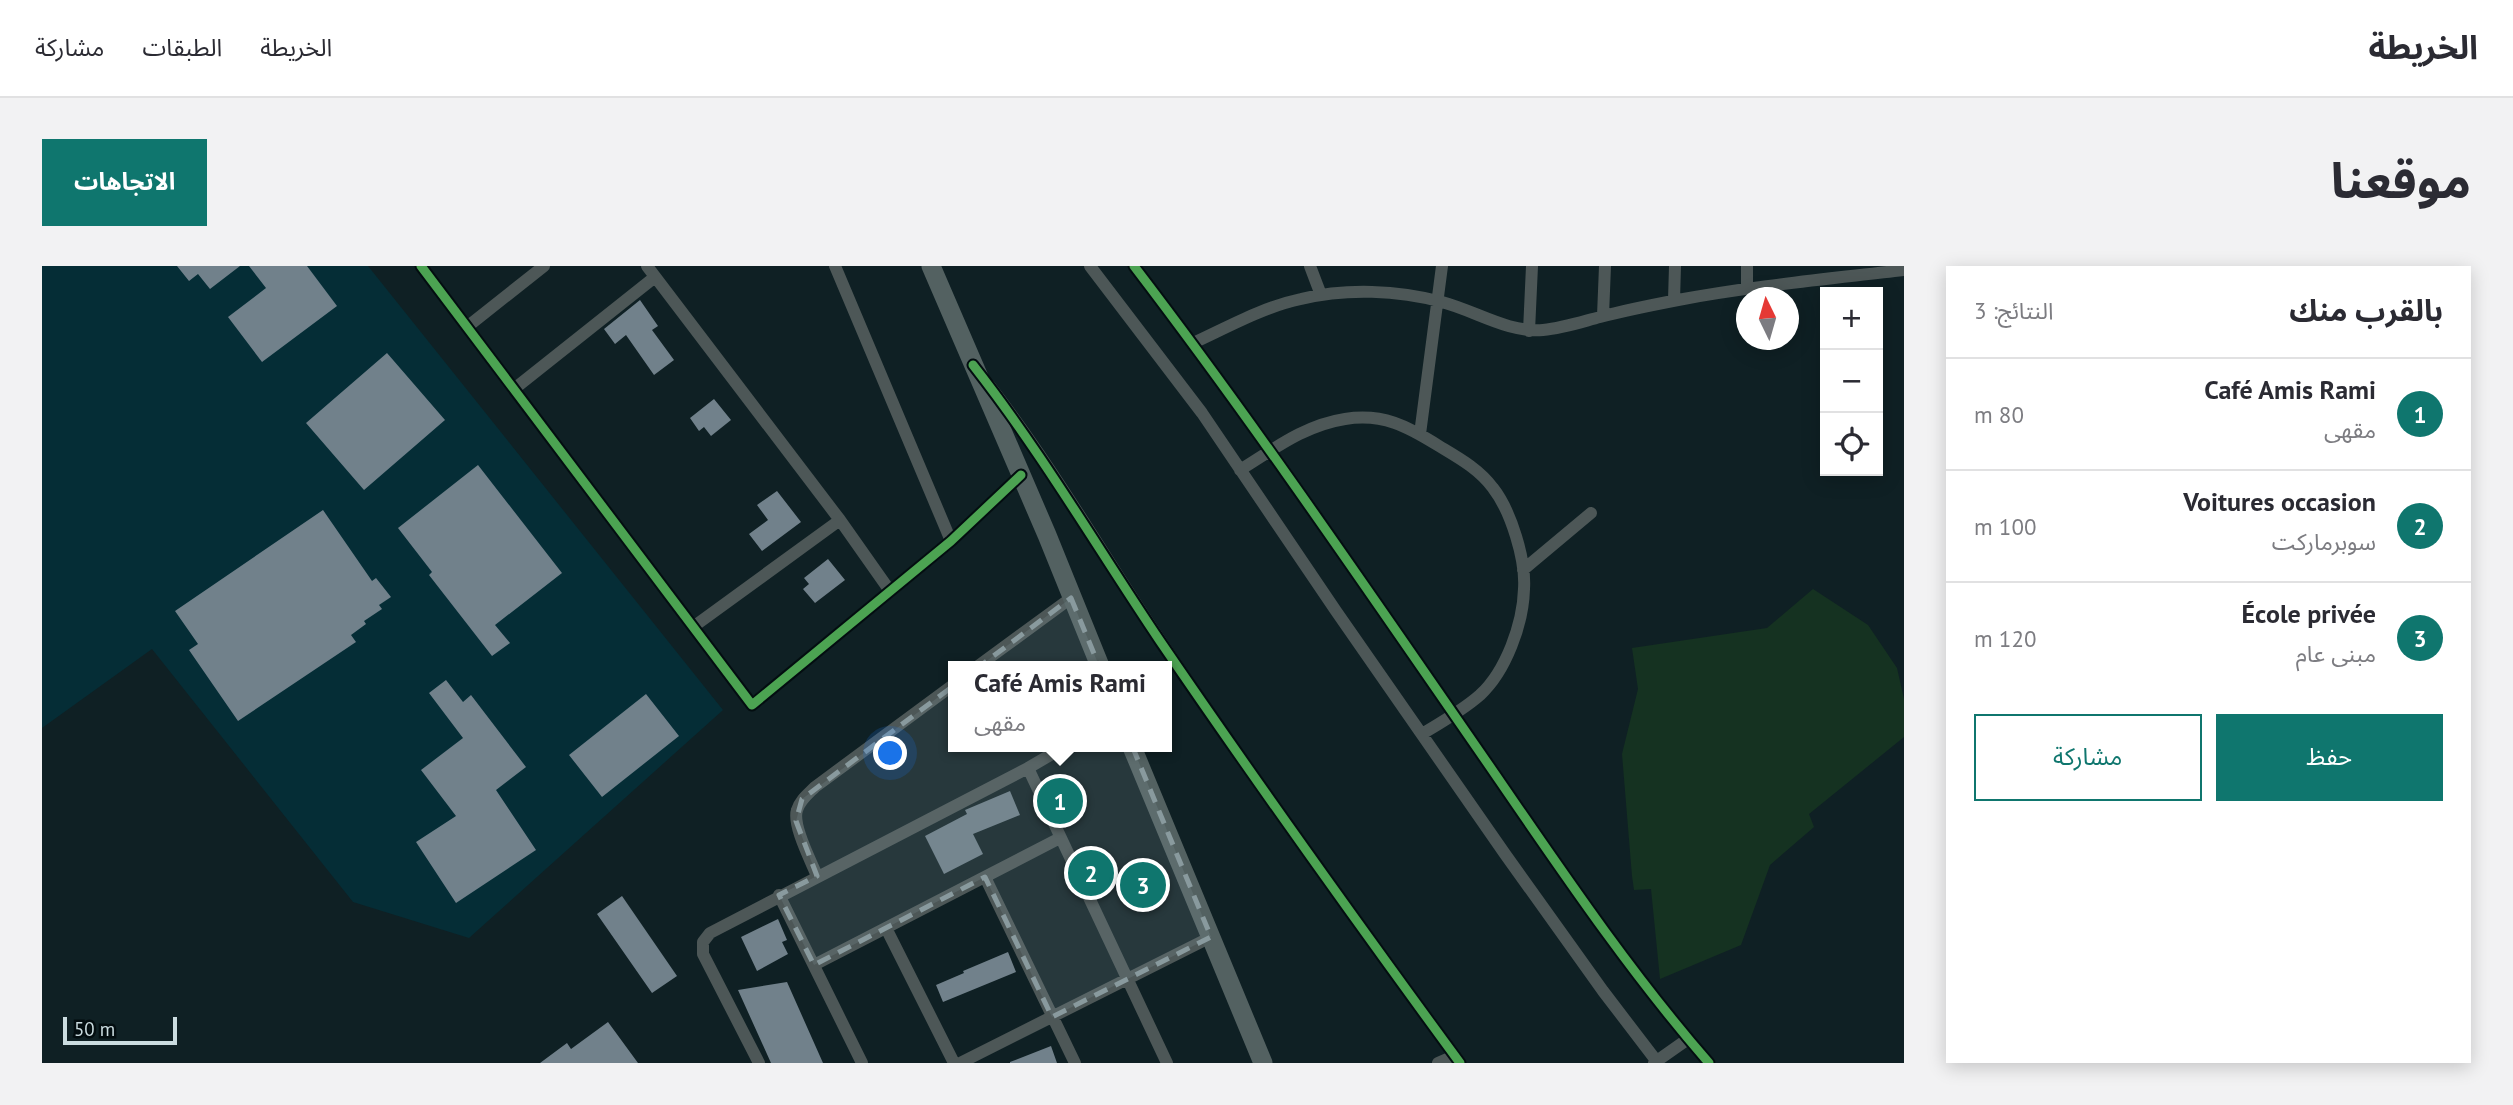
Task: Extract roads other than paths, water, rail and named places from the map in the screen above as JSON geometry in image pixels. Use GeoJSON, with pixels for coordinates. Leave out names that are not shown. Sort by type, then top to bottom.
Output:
{"type":"FeatureCollection","features":[{"type":"Feature","properties":{"kind":"main road"},"geometry":{"type":"LineString","coordinates":[[931,266],[1098,661]]}},
{"type":"Feature","properties":{"kind":"main road"},"geometry":{"type":"LineString","coordinates":[[1134,752],[1264,1063]]}},
{"type":"Feature","properties":{"kind":"street"},"geometry":{"type":"LineString","coordinates":[[421,266],[752,705],[951,541],[1021,475]]}},
{"type":"Feature","properties":{"kind":"street"},"geometry":{"type":"LineString","coordinates":[[467,327],[544,266]]}},
{"type":"Feature","properties":{"kind":"street"},"geometry":{"type":"LineString","coordinates":[[835,266],[951,541]]}},
{"type":"Feature","properties":{"kind":"street"},"geometry":{"type":"LineString","coordinates":[[1090,266],[1202,413],[1422,734],[1656,1062],[1688,1039]]}},
{"type":"Feature","properties":{"kind":"street"},"geometry":{"type":"LineString","coordinates":[[1134,266],[1193,342],[1616,945],[1709,1063]]}},
{"type":"Feature","properties":{"kind":"street"},"geometry":{"type":"LineString","coordinates":[[1310,266],[1321,295]]}},
{"type":"Feature","properties":{"kind":"street"},"geometry":{"type":"LineString","coordinates":[[1420,434],[1442,266]]}},
{"type":"Feature","properties":{"kind":"street"},"geometry":{"type":"LineString","coordinates":[[1529,331],[1532,266]]}},
{"type":"Feature","properties":{"kind":"street"},"geometry":{"type":"LineString","coordinates":[[1603,316],[1605,266]]}},
{"type":"Feature","properties":{"kind":"street"},"geometry":{"type":"LineString","coordinates":[[1674,300],[1675,266]]}},
{"type":"Feature","properties":{"kind":"street"},"geometry":{"type":"LineString","coordinates":[[1748,266],[1747,287],[1904,270]]}},
{"type":"Feature","properties":{"kind":"street"},"geometry":{"type":"LineString","coordinates":[[514,389],[651,271],[840,520],[890,592]]}},
{"type":"Feature","properties":{"kind":"street"},"geometry":{"type":"LineString","coordinates":[[1193,342],[1273,307],[1321,295],[1367,292],[1412,295],[1437,301],[1514,329],[1529,331],[1736,289]]}},
{"type":"Feature","properties":{"kind":"street"},"geometry":{"type":"LineString","coordinates":[[973,365],[1017,421],[1160,640],[1308,854],[1457,1059],[1438,1063]]}},
{"type":"Feature","properties":{"kind":"street"},"geometry":{"type":"LineString","coordinates":[[1240,470],[1310,428],[1347,419],[1384,419],[1403,425],[1464,460],[1493,487],[1502,500],[1523,570],[1522,612],[1506,656],[1481,694],[1422,734]]}},
{"type":"Feature","properties":{"kind":"street"},"geometry":{"type":"LineString","coordinates":[[1523,570],[1591,513]]}},
{"type":"Feature","properties":{"kind":"street"},"geometry":{"type":"LineString","coordinates":[[693,627],[840,520]]}},
{"type":"Feature","properties":{"kind":"street"},"geometry":{"type":"LineString","coordinates":[[985,661],[1071,598]]}},
{"type":"Feature","properties":{"kind":"street"},"geometry":{"type":"LineString","coordinates":[[817,876],[796,821],[796,811],[802,799],[814,787],[948,689]]}},
{"type":"Feature","properties":{"kind":"street"},"geometry":{"type":"LineString","coordinates":[[759,1063],[703,954],[702,948],[710,933],[1056,752]]}},
{"type":"Feature","properties":{"kind":"street"},"geometry":{"type":"LineString","coordinates":[[1028,768],[1167,1063]]}},
{"type":"Feature","properties":{"kind":"street"},"geometry":{"type":"LineString","coordinates":[[814,965],[1060,838]]}},
{"type":"Feature","properties":{"kind":"street"},"geometry":{"type":"LineString","coordinates":[[985,877],[1075,1063]]}},
{"type":"Feature","properties":{"kind":"street"},"geometry":{"type":"LineString","coordinates":[[779,895],[862,1063]]}},
{"type":"Feature","properties":{"kind":"street"},"geometry":{"type":"LineString","coordinates":[[886,928],[954,1063]]}},
{"type":"Feature","properties":{"kind":"street"},"geometry":{"type":"LineString","coordinates":[[960,1063],[1211,937]]}},
{"type":"Feature","properties":{"kind":"place","name":"Café Amis Rami"},"geometry":{"type":"Point","coordinates":[1060,801]}},
{"type":"Feature","properties":{"kind":"place","name":"Voitures occasion"},"geometry":{"type":"Point","coordinates":[1091,873]}},
{"type":"Feature","properties":{"kind":"place","name":"École privée"},"geometry":{"type":"Point","coordinates":[1143,885]}}]}
